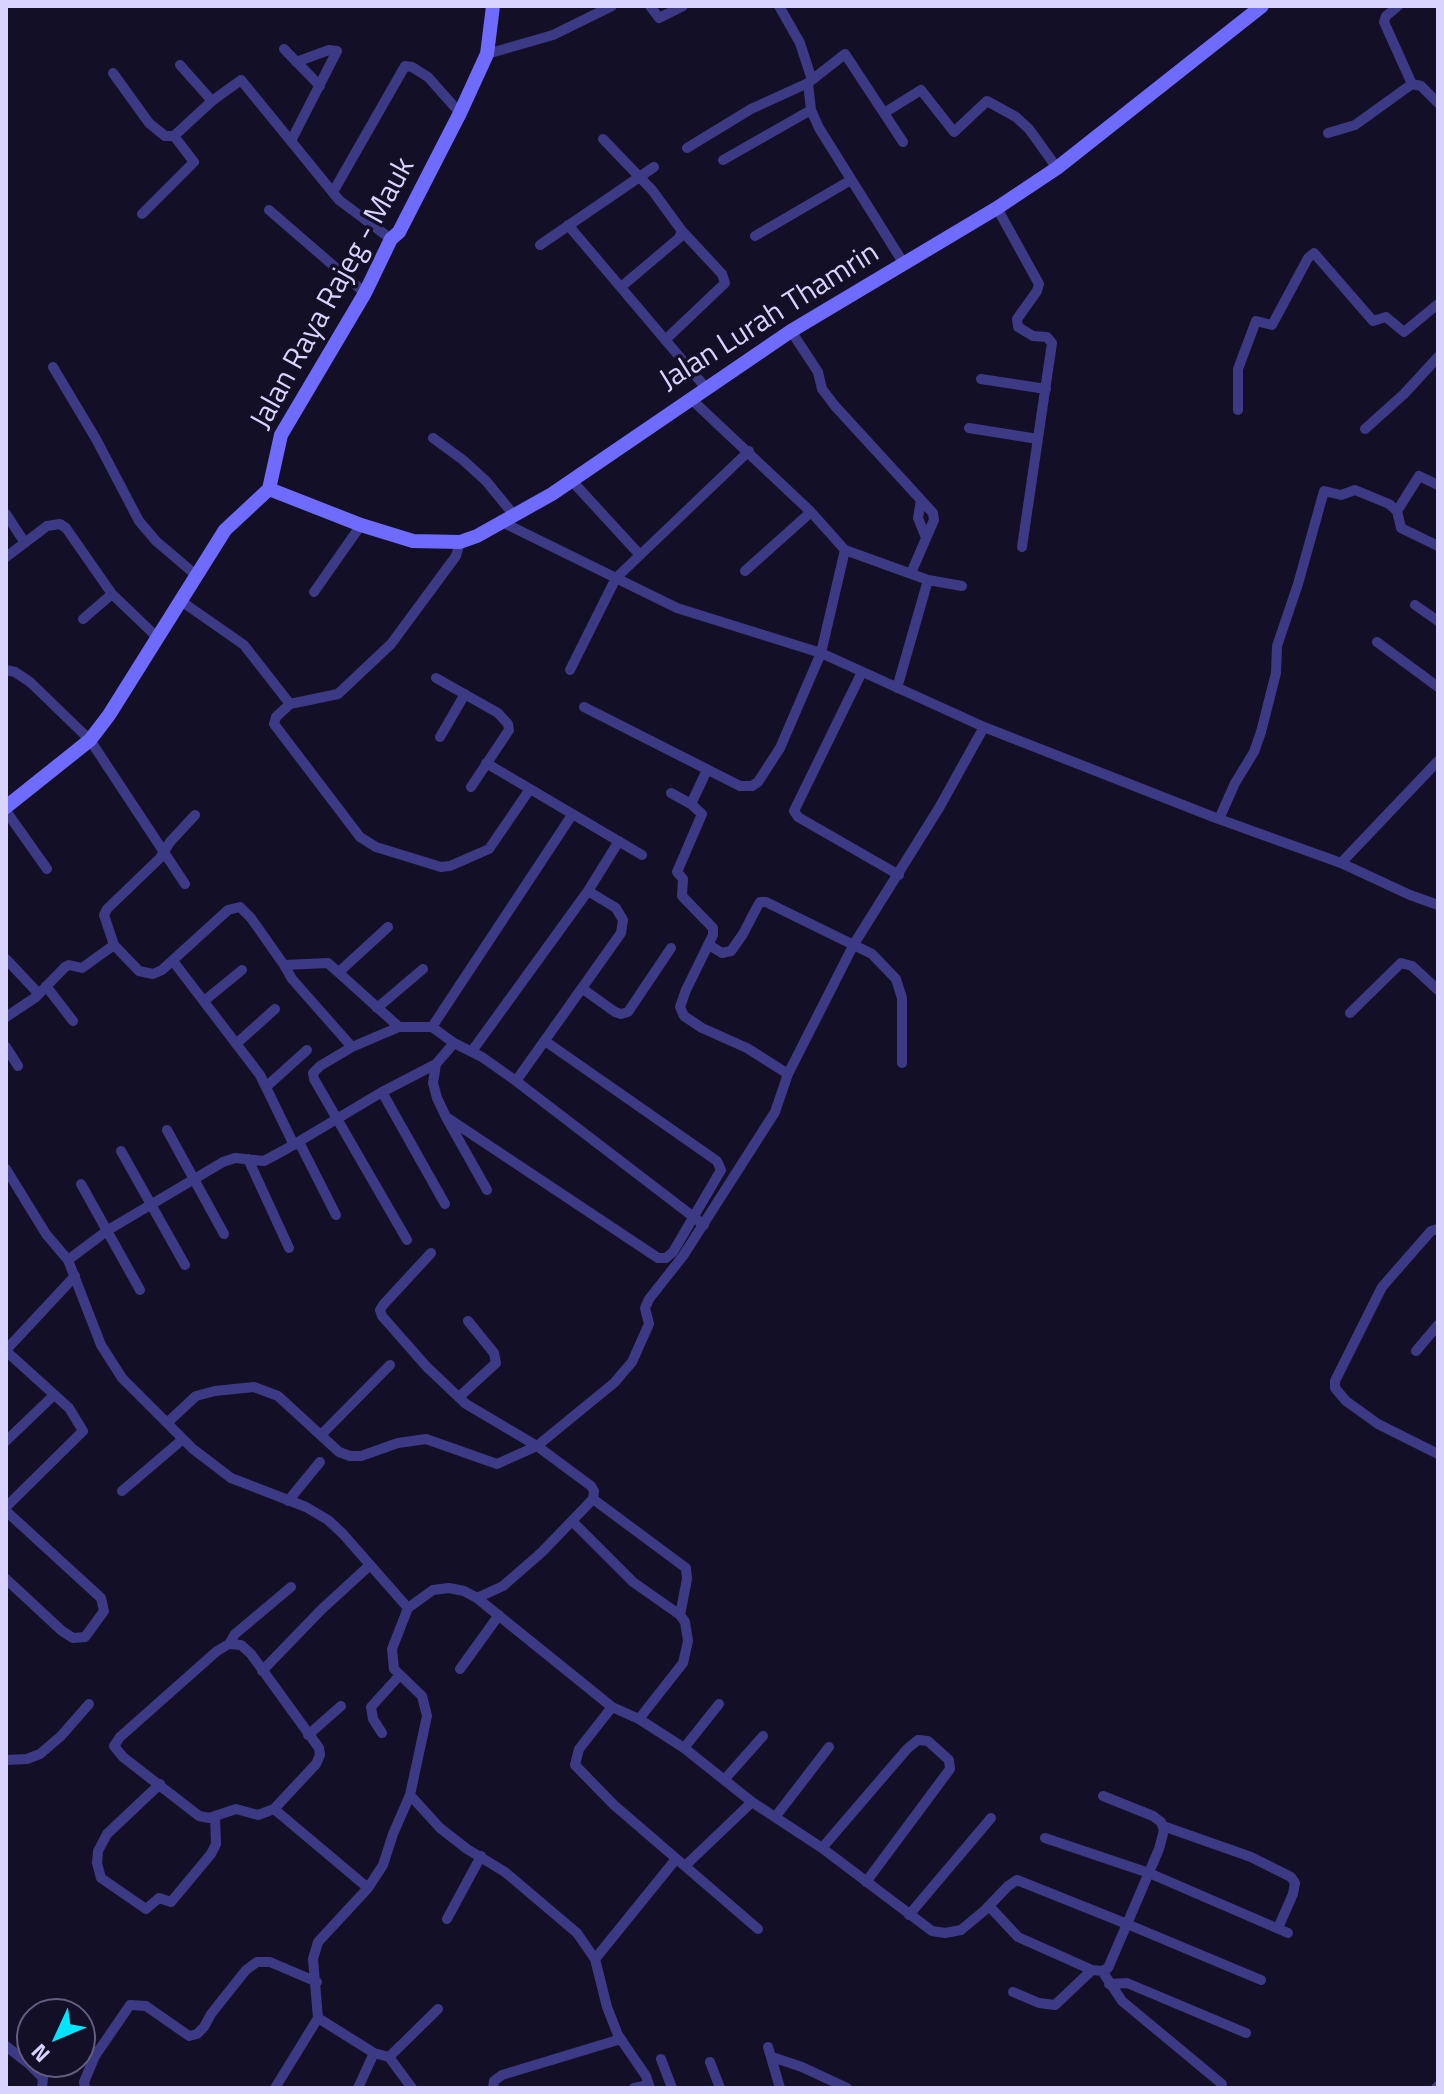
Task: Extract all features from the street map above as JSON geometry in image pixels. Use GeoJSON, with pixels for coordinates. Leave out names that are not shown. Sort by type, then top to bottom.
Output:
{"type":"FeatureCollection","features":[{"type":"Feature","properties":{"kind":"street","name":"Jalan Raya Rajeg - Mauk"},"geometry":{"type":"LineString","coordinates":[[269,489],[281,435],[365,293],[391,239],[399,232],[460,113],[487,54],[493,6]]}},
{"type":"Feature","properties":{"kind":"street"},"geometry":{"type":"LineString","coordinates":[[487,54],[553,35],[612,6]]}},
{"type":"Feature","properties":{"kind":"street"},"geometry":{"type":"LineString","coordinates":[[650,6],[659,18],[683,6]]}},
{"type":"Feature","properties":{"kind":"street"},"geometry":{"type":"LineString","coordinates":[[779,6],[800,43],[810,82],[811,110],[819,128],[904,264]]}},
{"type":"Feature","properties":{"kind":"street","name":"Jalan Lurah Thamrin"},"geometry":{"type":"LineString","coordinates":[[269,489],[361,525],[413,541],[460,542],[477,536],[572,481],[791,331],[997,208],[1057,168],[1262,6]]}},
{"type":"Feature","properties":{"kind":"street"},"geometry":{"type":"LineString","coordinates":[[1398,6],[1386,16],[1384,22],[1412,84]]}},
{"type":"Feature","properties":{"kind":"street"},"geometry":{"type":"LineString","coordinates":[[284,49],[320,86]]}},
{"type":"Feature","properties":{"kind":"street"},"geometry":{"type":"LineString","coordinates":[[292,139],[336,49],[296,62]]}},
{"type":"Feature","properties":{"kind":"street"},"geometry":{"type":"LineString","coordinates":[[687,148],[751,109],[810,82],[845,54],[903,142]]}},
{"type":"Feature","properties":{"kind":"street"},"geometry":{"type":"LineString","coordinates":[[180,65],[212,101]]}},
{"type":"Feature","properties":{"kind":"street"},"geometry":{"type":"LineString","coordinates":[[333,192],[405,66],[428,77],[460,113]]}},
{"type":"Feature","properties":{"kind":"street"},"geometry":{"type":"LineString","coordinates":[[113,73],[149,123],[165,136],[174,136],[212,101],[241,80],[333,192],[356,215],[391,239]]}},
{"type":"Feature","properties":{"kind":"street"},"geometry":{"type":"LineString","coordinates":[[1328,133],[1355,125],[1412,84],[1421,86],[1438,103]]}},
{"type":"Feature","properties":{"kind":"street"},"geometry":{"type":"LineString","coordinates":[[884,113],[921,90],[954,132],[987,101],[1016,117],[1029,129],[1057,168]]}},
{"type":"Feature","properties":{"kind":"street"},"geometry":{"type":"LineString","coordinates":[[723,160],[811,110]]}},
{"type":"Feature","properties":{"kind":"street"},"geometry":{"type":"LineString","coordinates":[[142,214],[194,162],[174,136]]}},
{"type":"Feature","properties":{"kind":"street"},"geometry":{"type":"LineString","coordinates":[[603,139],[722,274],[725,283],[665,340]]}},
{"type":"Feature","properties":{"kind":"street"},"geometry":{"type":"LineString","coordinates":[[540,245],[654,167]]}},
{"type":"Feature","properties":{"kind":"street"},"geometry":{"type":"LineString","coordinates":[[755,236],[851,180]]}},
{"type":"Feature","properties":{"kind":"street"},"geometry":{"type":"LineString","coordinates":[[997,208],[1039,284],[1017,322],[1021,331],[1047,337],[1052,343],[1022,547]]}},
{"type":"Feature","properties":{"kind":"street"},"geometry":{"type":"LineString","coordinates":[[269,210],[365,293]]}},
{"type":"Feature","properties":{"kind":"street"},"geometry":{"type":"LineString","coordinates":[[568,225],[706,388]]}},
{"type":"Feature","properties":{"kind":"street"},"geometry":{"type":"LineString","coordinates":[[621,287],[679,238],[682,231]]}},
{"type":"Feature","properties":{"kind":"street"},"geometry":{"type":"LineString","coordinates":[[1238,410],[1238,369],[1256,321],[1272,325],[1308,258],[1314,253],[1373,321],[1386,317],[1404,332],[1438,304]]}},
{"type":"Feature","properties":{"kind":"street"},"geometry":{"type":"LineString","coordinates":[[791,331],[818,372],[822,389],[921,500],[918,518],[926,538],[911,573]]}},
{"type":"Feature","properties":{"kind":"street"},"geometry":{"type":"LineString","coordinates":[[1365,429],[1404,394],[1438,357]]}},
{"type":"Feature","properties":{"kind":"street"},"geometry":{"type":"LineString","coordinates":[[53,367],[96,439],[139,521],[156,541],[197,576]]}},
{"type":"Feature","properties":{"kind":"street"},"geometry":{"type":"LineString","coordinates":[[981,379],[1046,389]]}},
{"type":"Feature","properties":{"kind":"street"},"geometry":{"type":"LineString","coordinates":[[690,398],[749,451],[845,550],[928,580],[962,586]]}},
{"type":"Feature","properties":{"kind":"street"},"geometry":{"type":"LineString","coordinates":[[969,428],[1038,439]]}},
{"type":"Feature","properties":{"kind":"street"},"geometry":{"type":"LineString","coordinates":[[433,438],[474,470],[508,519],[677,608],[821,653],[984,727],[1341,863],[1438,905]]}},
{"type":"Feature","properties":{"kind":"street"},"geometry":{"type":"LineString","coordinates":[[570,670],[616,578],[749,451]]}},
{"type":"Feature","properties":{"kind":"street"},"geometry":{"type":"LineString","coordinates":[[1397,511],[1419,476],[1438,485]]}},
{"type":"Feature","properties":{"kind":"street"},"geometry":{"type":"LineString","coordinates":[[572,481],[640,555]]}},
{"type":"Feature","properties":{"kind":"street"},"geometry":{"type":"LineString","coordinates":[[47,869],[6,809],[90,740],[109,715],[225,530],[269,489]]}},
{"type":"Feature","properties":{"kind":"street"},"geometry":{"type":"LineString","coordinates":[[1219,819],[1261,732],[1276,673],[1277,646],[1324,491],[1341,495],[1355,490],[1389,504],[1397,511],[1401,528],[1438,546]]}},
{"type":"Feature","properties":{"kind":"street"},"geometry":{"type":"LineString","coordinates":[[745,571],[811,512]]}},
{"type":"Feature","properties":{"kind":"street"},"geometry":{"type":"LineString","coordinates":[[6,514],[25,543]]}},
{"type":"Feature","properties":{"kind":"street"},"geometry":{"type":"LineString","coordinates":[[6,557],[47,526],[60,524],[112,594],[158,638]]}},
{"type":"Feature","properties":{"kind":"street"},"geometry":{"type":"LineString","coordinates":[[314,592],[361,525]]}},
{"type":"Feature","properties":{"kind":"street"},"geometry":{"type":"LineString","coordinates":[[460,542],[456,556],[391,644],[344,689],[334,695],[290,704],[276,717],[274,724],[360,837],[376,847],[441,867],[489,849],[530,789]]}},
{"type":"Feature","properties":{"kind":"street"},"geometry":{"type":"LineString","coordinates":[[584,707],[747,788],[758,782],[780,748],[821,653],[845,550]]}},
{"type":"Feature","properties":{"kind":"street"},"geometry":{"type":"LineString","coordinates":[[897,688],[928,580]]}},
{"type":"Feature","properties":{"kind":"street"},"geometry":{"type":"LineString","coordinates":[[83,619],[112,594]]}},
{"type":"Feature","properties":{"kind":"street"},"geometry":{"type":"LineString","coordinates":[[181,601],[244,645],[290,704]]}},
{"type":"Feature","properties":{"kind":"street"},"geometry":{"type":"LineString","coordinates":[[1415,605],[1438,621]]}},
{"type":"Feature","properties":{"kind":"street"},"geometry":{"type":"LineString","coordinates":[[1377,642],[1438,687]]}},
{"type":"Feature","properties":{"kind":"street"},"geometry":{"type":"LineString","coordinates":[[6,670],[30,682],[90,740],[185,884]]}},
{"type":"Feature","properties":{"kind":"street"},"geometry":{"type":"LineString","coordinates":[[862,672],[794,811],[798,817],[899,875]]}},
{"type":"Feature","properties":{"kind":"street"},"geometry":{"type":"LineString","coordinates":[[436,678],[498,713],[508,724],[509,730],[471,787]]}},
{"type":"Feature","properties":{"kind":"street"},"geometry":{"type":"LineString","coordinates":[[440,737],[465,694]]}},
{"type":"Feature","properties":{"kind":"street"},"geometry":{"type":"LineString","coordinates":[[168,1422],[196,1396],[254,1387],[278,1396],[339,1452],[350,1456],[361,1456],[398,1443],[426,1439],[497,1464],[537,1446],[614,1383],[632,1362],[649,1324],[645,1308],[649,1299],[704,1225],[775,1112],[788,1074],[854,944],[899,875],[984,727]]}},
{"type":"Feature","properties":{"kind":"street"},"geometry":{"type":"LineString","coordinates":[[1341,863],[1438,761]]}},
{"type":"Feature","properties":{"kind":"street"},"geometry":{"type":"LineString","coordinates":[[486,763],[642,855]]}},
{"type":"Feature","properties":{"kind":"street"},"geometry":{"type":"LineString","coordinates":[[691,804],[707,770]]}},
{"type":"Feature","properties":{"kind":"street"},"geometry":{"type":"LineString","coordinates":[[671,793],[691,804],[702,817],[677,872],[683,879],[682,896],[713,928],[709,945],[680,1007],[684,1016],[702,1028],[747,1048],[788,1074]]}},
{"type":"Feature","properties":{"kind":"street"},"geometry":{"type":"LineString","coordinates":[[195,815],[163,854],[107,909],[104,915],[114,945],[139,971],[146,975],[153,974],[173,961],[228,910],[237,907],[251,918],[292,979],[352,1047]]}},
{"type":"Feature","properties":{"kind":"street"},"geometry":{"type":"LineString","coordinates":[[432,1027],[572,815]]}},
{"type":"Feature","properties":{"kind":"street"},"geometry":{"type":"LineString","coordinates":[[472,1051],[588,891],[619,841]]}},
{"type":"Feature","properties":{"kind":"street"},"geometry":{"type":"LineString","coordinates":[[516,1081],[621,933],[623,920],[616,908],[588,891]]}},
{"type":"Feature","properties":{"kind":"street"},"geometry":{"type":"LineString","coordinates":[[709,945],[722,953],[731,951],[760,902],[766,902],[808,925],[854,944],[883,963],[896,979],[902,998],[902,1063]]}},
{"type":"Feature","properties":{"kind":"street"},"geometry":{"type":"LineString","coordinates":[[339,972],[388,927]]}},
{"type":"Feature","properties":{"kind":"street"},"geometry":{"type":"LineString","coordinates":[[6,1017],[43,990],[65,967],[82,968],[114,945]]}},
{"type":"Feature","properties":{"kind":"street"},"geometry":{"type":"LineString","coordinates":[[583,989],[615,1012],[628,1012],[671,948]]}},
{"type":"Feature","properties":{"kind":"street"},"geometry":{"type":"LineString","coordinates":[[6,959],[73,1021]]}},
{"type":"Feature","properties":{"kind":"street"},"geometry":{"type":"LineString","coordinates":[[173,961],[267,1086],[336,1215]]}},
{"type":"Feature","properties":{"kind":"street"},"geometry":{"type":"LineString","coordinates":[[284,965],[325,962],[399,1027]]}},
{"type":"Feature","properties":{"kind":"street"},"geometry":{"type":"LineString","coordinates":[[1350,1013],[1401,963],[1412,966],[1438,990]]}},
{"type":"Feature","properties":{"kind":"street"},"geometry":{"type":"LineString","coordinates":[[377,1008],[423,969]]}},
{"type":"Feature","properties":{"kind":"street"},"geometry":{"type":"LineString","coordinates":[[204,1001],[242,970]]}},
{"type":"Feature","properties":{"kind":"street"},"geometry":{"type":"LineString","coordinates":[[236,1044],[275,1009]]}},
{"type":"Feature","properties":{"kind":"street"},"geometry":{"type":"LineString","coordinates":[[407,1240],[313,1073],[352,1047],[399,1027],[432,1027],[454,1043],[472,1051],[704,1225]]}},
{"type":"Feature","properties":{"kind":"street"},"geometry":{"type":"LineString","coordinates":[[446,1117],[658,1258],[666,1258],[673,1252],[721,1170],[717,1161],[545,1041]]}},
{"type":"Feature","properties":{"kind":"street"},"geometry":{"type":"LineString","coordinates":[[68,1260],[108,1230],[223,1162],[235,1158],[264,1161],[436,1064],[454,1043]]}},
{"type":"Feature","properties":{"kind":"street"},"geometry":{"type":"LineString","coordinates":[[6,1047],[18,1066]]}},
{"type":"Feature","properties":{"kind":"street"},"geometry":{"type":"LineString","coordinates":[[267,1086],[307,1050]]}},
{"type":"Feature","properties":{"kind":"street"},"geometry":{"type":"LineString","coordinates":[[436,1064],[433,1083],[437,1098],[487,1190]]}},
{"type":"Feature","properties":{"kind":"street"},"geometry":{"type":"LineString","coordinates":[[382,1092],[445,1204]]}},
{"type":"Feature","properties":{"kind":"street"},"geometry":{"type":"LineString","coordinates":[[167,1130],[224,1234]]}},
{"type":"Feature","properties":{"kind":"street"},"geometry":{"type":"LineString","coordinates":[[121,1151],[185,1265]]}},
{"type":"Feature","properties":{"kind":"street"},"geometry":{"type":"LineString","coordinates":[[248,1159],[289,1248]]}},
{"type":"Feature","properties":{"kind":"street"},"geometry":{"type":"LineString","coordinates":[[6,1169],[46,1234],[68,1260],[101,1345],[122,1378],[183,1439],[231,1478],[328,1520],[408,1608]]}},
{"type":"Feature","properties":{"kind":"street"},"geometry":{"type":"LineString","coordinates":[[81,1184],[140,1290]]}},
{"type":"Feature","properties":{"kind":"street"},"geometry":{"type":"LineString","coordinates":[[1438,1229],[1431,1231],[1382,1287],[1335,1381],[1340,1395],[1367,1416],[1438,1454]]}},
{"type":"Feature","properties":{"kind":"street"},"geometry":{"type":"LineString","coordinates":[[431,1253],[380,1310],[426,1366],[459,1397],[497,1424],[537,1446],[594,1491],[593,1499],[572,1521],[503,1586],[477,1598]]}},
{"type":"Feature","properties":{"kind":"street"},"geometry":{"type":"LineString","coordinates":[[6,1579],[73,1638],[85,1637],[104,1611],[101,1598],[6,1509],[83,1431],[69,1408],[6,1350],[75,1276]]}},
{"type":"Feature","properties":{"kind":"street"},"geometry":{"type":"LineString","coordinates":[[459,1397],[496,1363],[494,1353],[468,1321]]}},
{"type":"Feature","properties":{"kind":"street"},"geometry":{"type":"LineString","coordinates":[[1416,1351],[1438,1325]]}},
{"type":"Feature","properties":{"kind":"street"},"geometry":{"type":"LineString","coordinates":[[321,1435],[390,1365]]}},
{"type":"Feature","properties":{"kind":"street"},"geometry":{"type":"LineString","coordinates":[[6,1441],[54,1395]]}},
{"type":"Feature","properties":{"kind":"street"},"geometry":{"type":"LineString","coordinates":[[122,1491],[183,1439]]}},
{"type":"Feature","properties":{"kind":"street"},"geometry":{"type":"LineString","coordinates":[[288,1501],[320,1462]]}},
{"type":"Feature","properties":{"kind":"street"},"geometry":{"type":"LineString","coordinates":[[593,1499],[686,1568],[680,1615]]}},
{"type":"Feature","properties":{"kind":"street"},"geometry":{"type":"LineString","coordinates":[[572,1521],[633,1582],[680,1615],[687,1630],[683,1663],[639,1719]]}},
{"type":"Feature","properties":{"kind":"street"},"geometry":{"type":"LineString","coordinates":[[262,1671],[370,1565]]}},
{"type":"Feature","properties":{"kind":"street"},"geometry":{"type":"LineString","coordinates":[[229,1644],[235,1643],[246,1649],[319,1748],[320,1755],[316,1764],[274,1809],[258,1815],[231,1810],[215,1816],[199,1816],[123,1757],[114,1746],[120,1737],[291,1587]]}},
{"type":"Feature","properties":{"kind":"street"},"geometry":{"type":"LineString","coordinates":[[275,2088],[318,2018],[313,1959],[318,1942],[368,1888],[383,1865],[410,1795],[427,1716],[422,1696],[394,1669],[392,1649],[408,1608],[433,1590],[440,1589],[464,1591],[477,1598],[612,1707],[639,1719],[684,1748],[752,1802],[822,1848],[932,1931],[945,1933],[961,1930],[1013,1881],[1022,1881],[1261,1980]]}},
{"type":"Feature","properties":{"kind":"street"},"geometry":{"type":"LineString","coordinates":[[460,1669],[499,1615]]}},
{"type":"Feature","properties":{"kind":"street"},"geometry":{"type":"LineString","coordinates":[[382,1733],[373,1719],[371,1707],[399,1676]]}},
{"type":"Feature","properties":{"kind":"street"},"geometry":{"type":"LineString","coordinates":[[6,1760],[27,1759],[40,1754],[89,1704]]}},
{"type":"Feature","properties":{"kind":"street"},"geometry":{"type":"LineString","coordinates":[[684,1748],[719,1704]]}},
{"type":"Feature","properties":{"kind":"street"},"geometry":{"type":"LineString","coordinates":[[308,1735],[341,1706]]}},
{"type":"Feature","properties":{"kind":"street"},"geometry":{"type":"LineString","coordinates":[[612,1707],[579,1749],[575,1765],[614,1805],[758,1929]]}},
{"type":"Feature","properties":{"kind":"street"},"geometry":{"type":"LineString","coordinates":[[724,1780],[763,1736]]}},
{"type":"Feature","properties":{"kind":"street"},"geometry":{"type":"LineString","coordinates":[[822,1848],[907,1749],[918,1740],[928,1741],[949,1760],[950,1769],[866,1882]]}},
{"type":"Feature","properties":{"kind":"street"},"geometry":{"type":"LineString","coordinates":[[776,1816],[829,1747]]}},
{"type":"Feature","properties":{"kind":"street"},"geometry":{"type":"LineString","coordinates":[[160,1784],[107,1834],[98,1851],[101,1878],[146,1909],[159,1898],[171,1902],[211,1854],[216,1844],[215,1816]]}},
{"type":"Feature","properties":{"kind":"street"},"geometry":{"type":"LineString","coordinates":[[410,1795],[440,1828],[547,1905],[577,1933],[595,1959],[607,2007],[621,2039],[646,2076],[649,2086],[634,2088]]}},
{"type":"Feature","properties":{"kind":"street"},"geometry":{"type":"LineString","coordinates":[[1045,1838],[1149,1873],[1283,1931],[1295,1883],[1291,1877],[1251,1857],[1163,1826],[1153,1816],[1103,1796]]}},
{"type":"Feature","properties":{"kind":"street"},"geometry":{"type":"LineString","coordinates":[[595,1959],[680,1863],[752,1802]]}},
{"type":"Feature","properties":{"kind":"street"},"geometry":{"type":"LineString","coordinates":[[274,1809],[368,1888]]}},
{"type":"Feature","properties":{"kind":"street"},"geometry":{"type":"LineString","coordinates":[[909,1915],[991,1818]]}},
{"type":"Feature","properties":{"kind":"street"},"geometry":{"type":"LineString","coordinates":[[1013,1992],[1039,2003],[1055,2005],[1097,1970],[1108,1968],[1149,1873],[1164,1834],[1163,1826]]}},
{"type":"Feature","properties":{"kind":"street"},"geometry":{"type":"LineString","coordinates":[[447,1919],[481,1856]]}},
{"type":"Feature","properties":{"kind":"street"},"geometry":{"type":"LineString","coordinates":[[989,1906],[1018,1937],[1097,1970],[1131,2009],[1222,2084]]}},
{"type":"Feature","properties":{"kind":"street"},"geometry":{"type":"LineString","coordinates":[[85,2088],[84,2082],[95,2056],[130,2005],[146,2006],[189,2036],[197,2034],[204,2027],[246,1970],[257,1962],[270,1962],[317,1982]]}},
{"type":"Feature","properties":{"kind":"street"},"geometry":{"type":"LineString","coordinates":[[1109,1984],[1127,1983],[1246,2033]]}},
{"type":"Feature","properties":{"kind":"street"},"geometry":{"type":"LineString","coordinates":[[389,2057],[438,2009]]}},
{"type":"Feature","properties":{"kind":"street"},"geometry":{"type":"LineString","coordinates":[[318,2018],[374,2053],[389,2057],[412,2088]]}},
{"type":"Feature","properties":{"kind":"street"},"geometry":{"type":"LineString","coordinates":[[493,2088],[494,2081],[502,2075],[621,2039]]}},
{"type":"Feature","properties":{"kind":"street"},"geometry":{"type":"LineString","coordinates":[[6,2046],[43,2078],[42,2088]]}},
{"type":"Feature","properties":{"kind":"street"},"geometry":{"type":"LineString","coordinates":[[780,2088],[770,2052],[844,2088]]}},
{"type":"Feature","properties":{"kind":"street"},"geometry":{"type":"LineString","coordinates":[[358,2088],[374,2053]]}},
{"type":"Feature","properties":{"kind":"street"},"geometry":{"type":"LineString","coordinates":[[661,2059],[672,2088]]}},
{"type":"Feature","properties":{"kind":"street"},"geometry":{"type":"LineString","coordinates":[[710,2062],[720,2088]]}}]}
